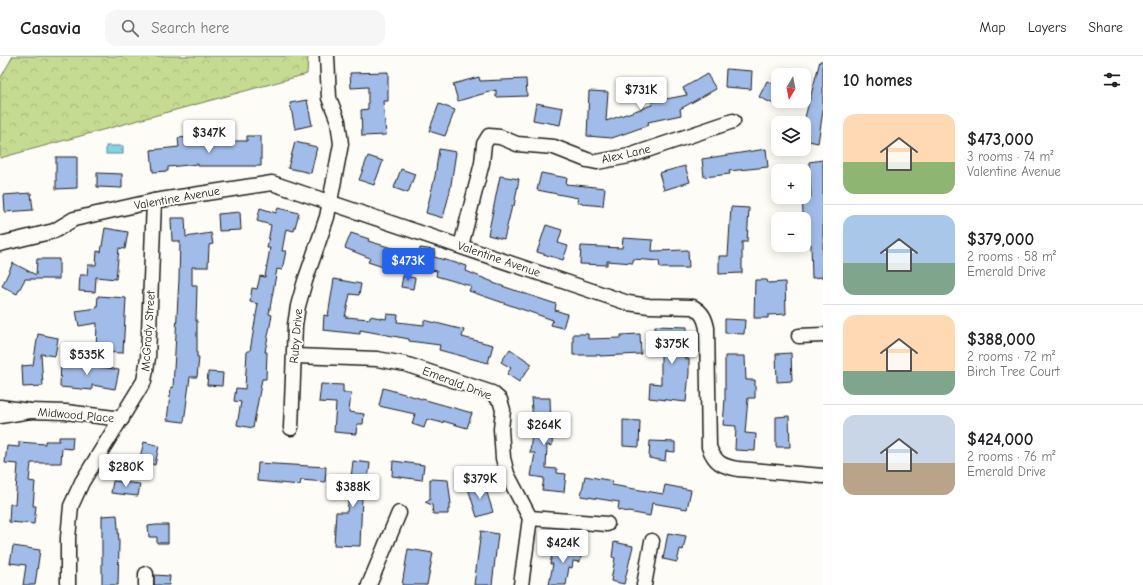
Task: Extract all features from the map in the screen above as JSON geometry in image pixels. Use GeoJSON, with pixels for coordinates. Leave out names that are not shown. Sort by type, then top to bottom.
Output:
{"type":"FeatureCollection","features":[{"type":"Feature","properties":{"kind":"street","name":"Ruby Drive"},"geometry":{"type":"LineString","coordinates":[[291,428],[295,356],[295,325],[298,306],[327,217],[337,167],[341,135],[329,98],[327,56]]}},
{"type":"Feature","properties":{"kind":"street","name":"Alex Lane"},"geometry":{"type":"LineString","coordinates":[[461,246],[482,163],[484,144],[489,136],[500,137],[517,144],[554,147],[587,160],[597,162],[629,156],[733,121]]}},
{"type":"Feature","properties":{"kind":"street","name":"Valentine Avenue"},"geometry":{"type":"LineString","coordinates":[[0,244],[54,230],[74,219],[154,201],[272,183],[628,303],[649,306],[693,307],[698,309],[704,316],[708,328],[709,448],[717,463],[725,467],[738,469],[823,476]]}},
{"type":"Feature","properties":{"kind":"street","name":"McGrady Street"},"geometry":{"type":"LineString","coordinates":[[68,585],[68,538],[71,506],[82,482],[144,381],[148,358],[154,201]]}},
{"type":"Feature","properties":{"kind":"street"},"geometry":{"type":"LineString","coordinates":[[799,336],[823,335]]}},
{"type":"Feature","properties":{"kind":"street","name":"Emerald Drive"},"geometry":{"type":"LineString","coordinates":[[295,356],[377,359],[405,364],[492,394],[500,400],[503,410],[503,458],[508,474],[530,518]]}},
{"type":"Feature","properties":{"kind":"street","name":"Midwood Place"},"geometry":{"type":"LineString","coordinates":[[0,407],[30,411],[66,412],[122,419]]}},
{"type":"Feature","properties":{"kind":"street","name":"Midwood Place"},"geometry":{"type":"LineString","coordinates":[[0,416],[30,411]]}},
{"type":"Feature","properties":{"kind":"street"},"geometry":{"type":"LineString","coordinates":[[369,585],[399,513]]}},
{"type":"Feature","properties":{"kind":"street"},"geometry":{"type":"LineString","coordinates":[[521,585],[530,518],[607,524]]}},
{"type":"Feature","properties":{"kind":"street"},"geometry":{"type":"LineString","coordinates":[[644,585],[652,541]]}},
{"type":"Feature","properties":{"kind":"green space"},"geometry":{"type":"Polygon","coordinates":[[[13,56],[308,56],[307,74],[0,158],[0,79],[13,56]]]}},
{"type":"Feature","properties":{"kind":"water"},"geometry":{"type":"Polygon","coordinates":[[[106,146],[123,146],[123,154],[106,154],[106,146]]]}},
{"type":"Feature","properties":{"kind":"building"},"geometry":{"type":"Polygon","coordinates":[[[820,61],[823,61],[823,111],[818,143],[811,142],[811,116],[805,116],[807,108],[811,108],[811,95],[820,61]]]}},
{"type":"Feature","properties":{"kind":"building"},"geometry":{"type":"Polygon","coordinates":[[[726,69],[752,71],[751,89],[725,87],[726,69]]]}},
{"type":"Feature","properties":{"kind":"building"},"geometry":{"type":"Polygon","coordinates":[[[388,72],[388,101],[383,101],[386,135],[362,136],[361,110],[368,109],[368,87],[351,88],[350,73],[388,72]]]}},
{"type":"Feature","properties":{"kind":"building"},"geometry":{"type":"Polygon","coordinates":[[[707,74],[716,89],[680,109],[681,115],[648,122],[649,125],[612,138],[587,136],[589,91],[608,92],[606,121],[652,105],[651,102],[687,95],[683,88],[707,74]]]}},
{"type":"Feature","properties":{"kind":"building"},"geometry":{"type":"Polygon","coordinates":[[[479,77],[480,81],[526,79],[527,96],[496,97],[496,90],[458,101],[453,84],[479,77]]]}},
{"type":"Feature","properties":{"kind":"building"},"geometry":{"type":"Polygon","coordinates":[[[767,81],[771,83],[771,103],[759,97],[767,81]]]}},
{"type":"Feature","properties":{"kind":"building"},"geometry":{"type":"Polygon","coordinates":[[[307,100],[312,125],[295,129],[290,103],[307,100]]]}},
{"type":"Feature","properties":{"kind":"building"},"geometry":{"type":"Polygon","coordinates":[[[536,103],[563,108],[560,125],[533,120],[536,103]]]}},
{"type":"Feature","properties":{"kind":"building"},"geometry":{"type":"Polygon","coordinates":[[[439,104],[455,110],[445,136],[429,131],[439,104]]]}},
{"type":"Feature","properties":{"kind":"building"},"geometry":{"type":"Polygon","coordinates":[[[205,136],[205,144],[223,143],[223,141],[247,141],[247,136],[261,136],[261,166],[198,166],[198,164],[168,167],[168,171],[153,172],[151,150],[179,147],[178,138],[205,136]]]}},
{"type":"Feature","properties":{"kind":"building"},"geometry":{"type":"Polygon","coordinates":[[[295,142],[317,147],[311,173],[288,168],[295,142]]]}},
{"type":"Feature","properties":{"kind":"building"},"geometry":{"type":"Polygon","coordinates":[[[439,149],[456,152],[450,191],[443,218],[426,213],[435,176],[439,149]]]}},
{"type":"Feature","properties":{"kind":"building"},"geometry":{"type":"Polygon","coordinates":[[[766,149],[768,167],[729,171],[730,174],[704,177],[702,159],[766,149]]]}},
{"type":"Feature","properties":{"kind":"building"},"geometry":{"type":"Polygon","coordinates":[[[368,156],[383,161],[374,185],[359,180],[368,156]]]}},
{"type":"Feature","properties":{"kind":"building"},"geometry":{"type":"Polygon","coordinates":[[[56,157],[77,157],[77,188],[56,189],[56,157]]]}},
{"type":"Feature","properties":{"kind":"building"},"geometry":{"type":"Polygon","coordinates":[[[823,160],[823,277],[812,278],[811,212],[803,212],[802,204],[811,204],[811,164],[809,164],[809,162],[823,160]]]}},
{"type":"Feature","properties":{"kind":"building"},"geometry":{"type":"Polygon","coordinates":[[[685,166],[690,182],[664,190],[659,173],[685,166]]]}},
{"type":"Feature","properties":{"kind":"building"},"geometry":{"type":"Polygon","coordinates":[[[401,169],[415,174],[408,193],[394,188],[401,169]]]}},
{"type":"Feature","properties":{"kind":"building"},"geometry":{"type":"Polygon","coordinates":[[[97,173],[122,174],[122,188],[97,187],[97,173]]]}},
{"type":"Feature","properties":{"kind":"building"},"geometry":{"type":"Polygon","coordinates":[[[541,173],[567,178],[566,184],[605,188],[603,206],[583,204],[577,202],[578,198],[537,190],[541,173]]]}},
{"type":"Feature","properties":{"kind":"building"},"geometry":{"type":"Polygon","coordinates":[[[500,176],[519,179],[514,206],[512,206],[504,239],[488,235],[500,176]]]}},
{"type":"Feature","properties":{"kind":"building"},"geometry":{"type":"Polygon","coordinates":[[[31,193],[33,210],[5,212],[4,195],[31,193]]]}},
{"type":"Feature","properties":{"kind":"building"},"geometry":{"type":"Polygon","coordinates":[[[731,207],[749,208],[747,242],[742,242],[742,273],[719,274],[719,256],[728,256],[731,207]]]}},
{"type":"Feature","properties":{"kind":"building"},"geometry":{"type":"Polygon","coordinates":[[[260,208],[276,213],[278,208],[299,213],[294,231],[286,229],[282,251],[286,251],[282,270],[277,269],[269,314],[272,315],[265,352],[267,352],[266,379],[262,379],[253,428],[237,425],[241,402],[234,401],[236,388],[245,389],[247,351],[250,351],[258,304],[250,302],[252,288],[257,289],[260,276],[265,277],[270,248],[267,248],[271,225],[257,221],[260,208]]]}},
{"type":"Feature","properties":{"kind":"building"},"geometry":{"type":"Polygon","coordinates":[[[240,212],[241,230],[219,231],[218,214],[240,212]]]}},
{"type":"Feature","properties":{"kind":"building"},"geometry":{"type":"Polygon","coordinates":[[[171,218],[185,218],[186,237],[211,233],[213,244],[209,245],[208,267],[192,267],[192,285],[197,285],[197,357],[199,357],[197,377],[190,377],[184,422],[167,420],[171,387],[173,388],[180,241],[172,241],[171,218]]]}},
{"type":"Feature","properties":{"kind":"building"},"geometry":{"type":"Polygon","coordinates":[[[546,225],[562,230],[558,243],[568,246],[563,260],[537,252],[546,225]]]}},
{"type":"Feature","properties":{"kind":"building"},"geometry":{"type":"Polygon","coordinates":[[[105,228],[128,232],[125,249],[119,248],[116,279],[96,277],[95,292],[79,291],[80,275],[87,275],[88,265],[96,265],[97,251],[101,252],[105,228]]]}},
{"type":"Feature","properties":{"kind":"building"},"geometry":{"type":"Polygon","coordinates":[[[351,233],[369,239],[368,241],[399,250],[395,266],[387,263],[386,268],[368,262],[370,258],[345,248],[351,233]]]}},
{"type":"Feature","properties":{"kind":"building"},"geometry":{"type":"Polygon","coordinates":[[[623,238],[653,240],[652,251],[688,250],[689,268],[660,268],[659,261],[633,259],[633,263],[607,261],[607,265],[580,264],[581,246],[622,248],[623,238]]]}},
{"type":"Feature","properties":{"kind":"building"},"geometry":{"type":"Polygon","coordinates":[[[420,248],[435,250],[434,257],[467,266],[466,271],[493,283],[556,304],[555,310],[567,314],[563,328],[551,325],[553,320],[469,291],[471,286],[436,276],[437,271],[417,268],[420,248]]]}},
{"type":"Feature","properties":{"kind":"building"},"geometry":{"type":"Polygon","coordinates":[[[37,259],[59,259],[59,279],[25,279],[17,294],[2,286],[13,263],[36,275],[37,259]]]}},
{"type":"Feature","properties":{"kind":"building"},"geometry":{"type":"Polygon","coordinates":[[[403,276],[415,278],[413,289],[401,287],[403,276]]]}},
{"type":"Feature","properties":{"kind":"building"},"geometry":{"type":"Polygon","coordinates":[[[334,279],[361,284],[359,295],[350,294],[345,317],[370,319],[370,316],[386,319],[387,314],[398,315],[397,322],[424,325],[424,320],[464,330],[462,337],[493,345],[488,363],[439,350],[440,345],[409,341],[409,339],[360,330],[360,334],[323,330],[324,315],[328,316],[334,279]]]}},
{"type":"Feature","properties":{"kind":"building"},"geometry":{"type":"Polygon","coordinates":[[[755,280],[767,280],[768,283],[785,282],[786,314],[768,315],[768,318],[754,318],[755,280]]]}},
{"type":"Feature","properties":{"kind":"building"},"geometry":{"type":"Polygon","coordinates":[[[98,296],[126,298],[123,353],[96,352],[97,323],[79,326],[76,311],[97,308],[98,296]]]}},
{"type":"Feature","properties":{"kind":"building"},"geometry":{"type":"Polygon","coordinates":[[[725,319],[745,320],[744,334],[725,333],[725,319]]]}},
{"type":"Feature","properties":{"kind":"building"},"geometry":{"type":"Polygon","coordinates":[[[655,326],[687,327],[686,359],[689,359],[689,373],[686,402],[649,398],[650,383],[661,384],[661,338],[655,337],[655,326]]]}},
{"type":"Feature","properties":{"kind":"building"},"geometry":{"type":"Polygon","coordinates":[[[38,334],[58,338],[55,356],[41,354],[43,386],[23,387],[22,366],[33,365],[38,334]]]}},
{"type":"Feature","properties":{"kind":"building"},"geometry":{"type":"Polygon","coordinates":[[[573,334],[588,334],[588,339],[621,338],[621,335],[640,334],[641,354],[600,356],[573,355],[573,334]]]}},
{"type":"Feature","properties":{"kind":"building"},"geometry":{"type":"Polygon","coordinates":[[[510,349],[532,364],[519,382],[507,374],[511,368],[501,362],[510,349]]]}},
{"type":"Feature","properties":{"kind":"building"},"geometry":{"type":"Polygon","coordinates":[[[791,353],[792,381],[777,382],[776,354],[791,353]]]}},
{"type":"Feature","properties":{"kind":"building"},"geometry":{"type":"Polygon","coordinates":[[[725,356],[745,356],[746,380],[755,380],[755,398],[748,398],[745,433],[756,434],[755,451],[735,450],[736,426],[723,425],[725,399],[725,356]]]}},
{"type":"Feature","properties":{"kind":"building"},"geometry":{"type":"Polygon","coordinates":[[[61,360],[119,370],[115,389],[92,385],[92,390],[60,387],[61,360]]]}},
{"type":"Feature","properties":{"kind":"building"},"geometry":{"type":"Polygon","coordinates":[[[208,372],[223,373],[222,386],[207,385],[208,372]]]}},
{"type":"Feature","properties":{"kind":"building"},"geometry":{"type":"Polygon","coordinates":[[[321,384],[343,385],[343,393],[351,393],[349,412],[364,414],[363,424],[357,424],[356,434],[334,432],[336,403],[319,402],[321,384]]]}},
{"type":"Feature","properties":{"kind":"building"},"geometry":{"type":"Polygon","coordinates":[[[383,388],[472,413],[467,428],[443,421],[443,423],[427,419],[424,428],[412,424],[415,414],[379,406],[383,388]]]}},
{"type":"Feature","properties":{"kind":"building"},"geometry":{"type":"Polygon","coordinates":[[[531,398],[550,398],[551,427],[553,427],[552,446],[547,445],[546,468],[557,469],[557,473],[566,474],[564,492],[542,490],[544,478],[531,476],[535,453],[530,453],[533,421],[531,398]]]}},
{"type":"Feature","properties":{"kind":"building"},"geometry":{"type":"Polygon","coordinates":[[[789,416],[790,447],[776,447],[776,417],[789,416]]]}},
{"type":"Feature","properties":{"kind":"building"},"geometry":{"type":"Polygon","coordinates":[[[623,420],[640,421],[639,447],[623,446],[623,420]]]}},
{"type":"Feature","properties":{"kind":"building"},"geometry":{"type":"Polygon","coordinates":[[[59,437],[73,437],[72,449],[62,448],[61,463],[31,463],[29,481],[35,482],[33,506],[36,506],[34,524],[9,522],[10,504],[15,504],[18,464],[5,463],[7,446],[19,447],[19,442],[45,444],[45,441],[59,441],[59,437]]]}},
{"type":"Feature","properties":{"kind":"building"},"geometry":{"type":"Polygon","coordinates":[[[650,441],[675,442],[675,452],[666,451],[665,461],[649,458],[650,441]]]}},
{"type":"Feature","properties":{"kind":"building"},"geometry":{"type":"Polygon","coordinates":[[[144,442],[159,446],[155,465],[139,461],[144,442]]]}},
{"type":"Feature","properties":{"kind":"building"},"geometry":{"type":"Polygon","coordinates":[[[353,461],[370,463],[366,497],[362,497],[360,546],[334,545],[336,512],[347,512],[353,461]]]}},
{"type":"Feature","properties":{"kind":"building"},"geometry":{"type":"Polygon","coordinates":[[[393,461],[424,465],[422,480],[392,476],[393,461]]]}},
{"type":"Feature","properties":{"kind":"building"},"geometry":{"type":"Polygon","coordinates":[[[258,463],[326,467],[325,482],[301,480],[300,485],[257,481],[258,463]]]}},
{"type":"Feature","properties":{"kind":"building"},"geometry":{"type":"Polygon","coordinates":[[[585,476],[613,481],[612,485],[663,494],[665,485],[691,490],[687,509],[652,503],[650,516],[618,510],[619,502],[581,496],[585,476]]]}},
{"type":"Feature","properties":{"kind":"building"},"geometry":{"type":"Polygon","coordinates":[[[430,479],[448,480],[451,504],[450,509],[448,509],[448,514],[433,514],[432,505],[425,502],[430,500],[430,479]]]}},
{"type":"Feature","properties":{"kind":"building"},"geometry":{"type":"Polygon","coordinates":[[[113,481],[140,484],[138,496],[111,493],[113,481]]]}},
{"type":"Feature","properties":{"kind":"building"},"geometry":{"type":"Polygon","coordinates":[[[484,483],[493,512],[477,517],[468,488],[484,483]]]}},
{"type":"Feature","properties":{"kind":"building"},"geometry":{"type":"Polygon","coordinates":[[[117,515],[119,542],[118,585],[102,585],[102,516],[117,515]]]}},
{"type":"Feature","properties":{"kind":"building"},"geometry":{"type":"Polygon","coordinates":[[[168,525],[168,543],[157,543],[157,537],[149,537],[148,526],[168,525]]]}},
{"type":"Feature","properties":{"kind":"building"},"geometry":{"type":"Polygon","coordinates":[[[481,531],[498,534],[492,585],[474,585],[481,531]]]}},
{"type":"Feature","properties":{"kind":"building"},"geometry":{"type":"Polygon","coordinates":[[[668,533],[686,536],[683,550],[680,549],[677,562],[663,559],[668,533]]]}},
{"type":"Feature","properties":{"kind":"building"},"geometry":{"type":"Polygon","coordinates":[[[614,542],[633,546],[624,584],[611,581],[615,558],[612,557],[614,542]]]}},
{"type":"Feature","properties":{"kind":"building"},"geometry":{"type":"Polygon","coordinates":[[[13,546],[40,550],[35,585],[23,585],[26,565],[10,563],[13,546]]]}},
{"type":"Feature","properties":{"kind":"building"},"geometry":{"type":"Polygon","coordinates":[[[572,546],[583,548],[580,562],[573,561],[572,568],[569,567],[566,585],[549,585],[553,564],[550,564],[553,549],[571,551],[572,546]]]}},
{"type":"Feature","properties":{"kind":"building"},"geometry":{"type":"Polygon","coordinates":[[[408,549],[433,553],[427,585],[402,585],[408,549]]]}},
{"type":"Feature","properties":{"kind":"building"},"geometry":{"type":"Polygon","coordinates":[[[154,575],[170,576],[169,585],[154,585],[154,575]]]}}]}
